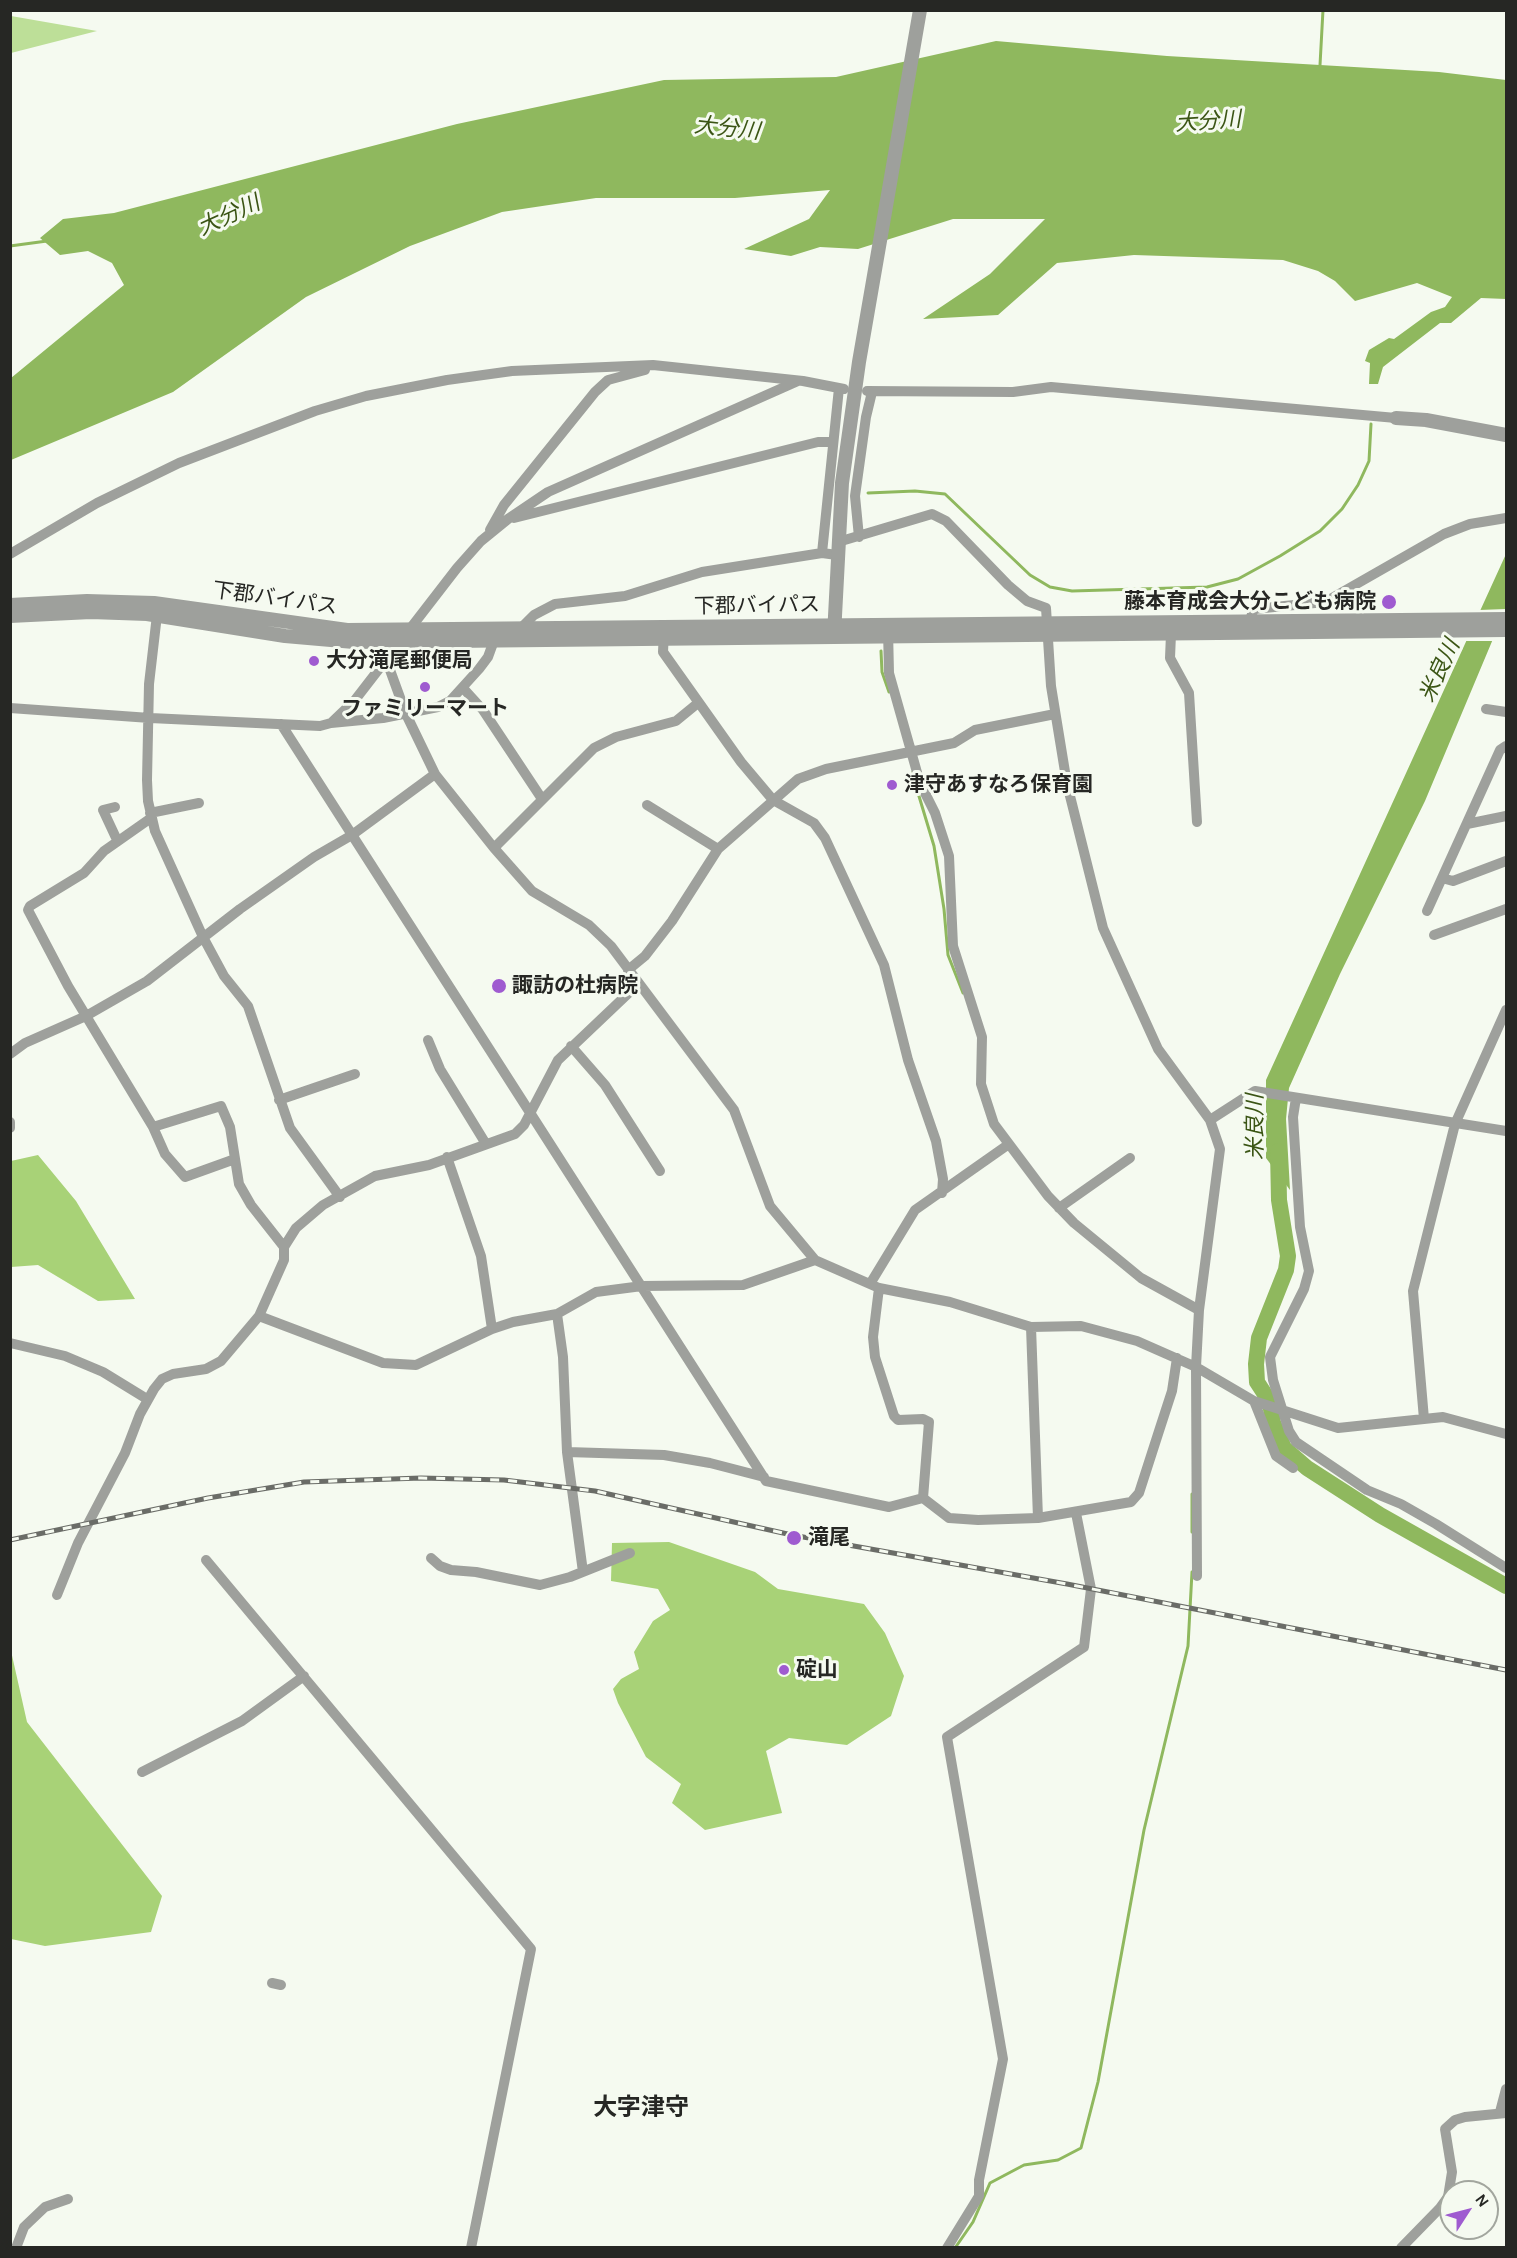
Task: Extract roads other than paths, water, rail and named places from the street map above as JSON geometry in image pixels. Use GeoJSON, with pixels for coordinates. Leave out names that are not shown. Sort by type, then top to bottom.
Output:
{"type":"FeatureCollection","features":[{"type":"Feature","properties":{"kind":"street"},"geometry":{"type":"LineString","coordinates":[[832,550],[861,354],[920,10]]}},
{"type":"Feature","properties":{"kind":"street"},"geometry":{"type":"LineString","coordinates":[[10,554],[97,503],[179,464],[315,411],[366,396],[447,380],[512,371],[653,366],[798,381],[841,388],[833,442],[834,632]]}},
{"type":"Feature","properties":{"kind":"street"},"geometry":{"type":"LineString","coordinates":[[487,536],[504,505],[595,392],[608,380],[653,366]]}},
{"type":"Feature","properties":{"kind":"street"},"geometry":{"type":"LineString","coordinates":[[331,723],[355,700],[457,568],[487,536],[508,519],[548,492],[798,381]]}},
{"type":"Feature","properties":{"kind":"street"},"geometry":{"type":"LineString","coordinates":[[859,537],[855,496],[870,392],[1013,392],[1051,387],[1426,420],[1506,435]]}},
{"type":"Feature","properties":{"kind":"street"},"geometry":{"type":"LineString","coordinates":[[508,519],[712,471],[818,442],[833,442]]}},
{"type":"Feature","properties":{"kind":"street"},"geometry":{"type":"LineString","coordinates":[[520,629],[534,615],[555,604],[625,596],[702,572],[832,550],[859,537],[932,514],[946,521],[1008,585],[1027,601],[1046,608],[1055,714],[1067,784],[1103,928],[1158,1049],[1210,1120],[1220,1149],[1199,1310],[1196,1367],[1197,1576]]}},
{"type":"Feature","properties":{"kind":"street"},"geometry":{"type":"LineString","coordinates":[[1250,622],[1254,609],[1325,602],[1444,534],[1470,524],[1506,518]]}},
{"type":"Feature","properties":{"kind":"street","name":"下郡バイパス"},"geometry":{"type":"LineString","coordinates":[[10,605],[131,602],[172,605],[347,630],[410,630],[496,635],[520,629],[664,633]]}},
{"type":"Feature","properties":{"kind":"street"},"geometry":{"type":"LineString","coordinates":[[10,616],[91,612],[157,615],[313,639],[400,642],[496,635],[1047,629],[1250,622],[1506,627]]}},
{"type":"Feature","properties":{"kind":"street"},"geometry":{"type":"LineString","coordinates":[[157,615],[149,684],[147,780],[151,815],[203,937],[224,976],[248,1006],[273,1072],[279,1100],[290,1128],[340,1197]]}},
{"type":"Feature","properties":{"kind":"street"},"geometry":{"type":"LineString","coordinates":[[1047,629],[1171,634],[1466,625]]}},
{"type":"Feature","properties":{"kind":"street"},"geometry":{"type":"LineString","coordinates":[[888,631],[889,673],[908,754],[935,813],[949,856],[953,946],[982,1036],[981,1084],[986,1106],[994,1124],[1059,1208],[1134,1273],[1199,1310]]}},
{"type":"Feature","properties":{"kind":"street"},"geometry":{"type":"LineString","coordinates":[[664,633],[663,652],[698,703],[773,800],[814,823],[825,838],[877,947],[908,1060],[936,1141],[943,1179],[942,1192]]}},
{"type":"Feature","properties":{"kind":"street"},"geometry":{"type":"LineString","coordinates":[[1171,634],[1170,658],[1189,693],[1197,822]]}},
{"type":"Feature","properties":{"kind":"street"},"geometry":{"type":"LineString","coordinates":[[10,708],[150,718],[320,726],[406,714],[438,707],[450,701],[488,657],[496,635]]}},
{"type":"Feature","properties":{"kind":"street"},"geometry":{"type":"LineString","coordinates":[[386,659],[406,714],[435,774],[494,848],[532,891],[589,925],[611,946],[734,1110],[770,1206],[815,1260],[874,1286],[950,1302],[1031,1327],[1081,1326],[1137,1341],[1196,1367],[1254,1401],[1285,1413],[1338,1428],[1443,1417],[1506,1434]]}},
{"type":"Feature","properties":{"kind":"street"},"geometry":{"type":"LineString","coordinates":[[463,688],[483,710],[542,799]]}},
{"type":"Feature","properties":{"kind":"street"},"geometry":{"type":"LineString","coordinates":[[494,848],[594,748],[616,737],[676,721],[698,703]]}},
{"type":"Feature","properties":{"kind":"street"},"geometry":{"type":"LineString","coordinates":[[1486,709],[1506,712]]}},
{"type":"Feature","properties":{"kind":"street"},"geometry":{"type":"LineString","coordinates":[[628,970],[645,956],[672,921],[718,849],[798,779],[811,773],[954,743],[975,730],[1055,714]]}},
{"type":"Feature","properties":{"kind":"street"},"geometry":{"type":"LineString","coordinates":[[281,724],[766,1481],[881,1506],[897,1506],[913,1499],[923,1498],[949,1518],[978,1520],[1038,1518],[1131,1502],[1139,1493],[1172,1391],[1177,1358]]}},
{"type":"Feature","properties":{"kind":"street"},"geometry":{"type":"LineString","coordinates":[[1427,911],[1500,750],[1506,746]]}},
{"type":"Feature","properties":{"kind":"street"},"geometry":{"type":"LineString","coordinates":[[10,1054],[26,1043],[86,1016],[147,981],[203,937],[314,857],[352,835],[435,774]]}},
{"type":"Feature","properties":{"kind":"street"},"geometry":{"type":"LineString","coordinates":[[199,803],[151,815],[117,840],[84,873],[30,906],[28,910],[86,1016],[153,1127],[165,1155],[185,1177],[235,1159]]}},
{"type":"Feature","properties":{"kind":"street"},"geometry":{"type":"LineString","coordinates":[[647,805],[718,849]]}},
{"type":"Feature","properties":{"kind":"street"},"geometry":{"type":"LineString","coordinates":[[115,807],[99,812],[117,840]]}},
{"type":"Feature","properties":{"kind":"street"},"geometry":{"type":"LineString","coordinates":[[1467,824],[1506,816]]}},
{"type":"Feature","properties":{"kind":"street"},"geometry":{"type":"LineString","coordinates":[[1442,879],[1453,881],[1506,861]]}},
{"type":"Feature","properties":{"kind":"street"},"geometry":{"type":"LineString","coordinates":[[1434,934],[1506,909]]}},
{"type":"Feature","properties":{"kind":"street"},"geometry":{"type":"LineString","coordinates":[[57,1595],[70,1561],[125,1453],[147,1399],[162,1379],[173,1374],[206,1369],[221,1361],[259,1316],[282,1267],[284,1248],[296,1228],[310,1215],[375,1176],[429,1165],[486,1144],[505,1140],[515,1134],[530,1113],[548,1075],[571,1046],[638,984]]}},
{"type":"Feature","properties":{"kind":"street"},"geometry":{"type":"LineString","coordinates":[[1424,1419],[1413,1291],[1455,1124],[1506,1010]]}},
{"type":"Feature","properties":{"kind":"street"},"geometry":{"type":"LineString","coordinates":[[428,1040],[440,1069],[486,1144]]}},
{"type":"Feature","properties":{"kind":"street"},"geometry":{"type":"LineString","coordinates":[[571,1046],[605,1085],[660,1171]]}},
{"type":"Feature","properties":{"kind":"street"},"geometry":{"type":"LineString","coordinates":[[279,1100],[356,1074]]}},
{"type":"Feature","properties":{"kind":"street"},"geometry":{"type":"LineString","coordinates":[[1210,1120],[1255,1091],[1506,1131]]}},
{"type":"Feature","properties":{"kind":"street"},"geometry":{"type":"LineString","coordinates":[[1296,1098],[1293,1117],[1300,1227],[1309,1271],[1304,1289],[1270,1357],[1273,1380],[1285,1413],[1285,1422],[1296,1442],[1367,1490],[1427,1519],[1506,1568]]}},
{"type":"Feature","properties":{"kind":"street"},"geometry":{"type":"LineString","coordinates":[[153,1127],[221,1106],[230,1127],[239,1184],[251,1206],[284,1248]]}},
{"type":"Feature","properties":{"kind":"street"},"geometry":{"type":"LineString","coordinates":[[10,1122],[10,1128]]}},
{"type":"Feature","properties":{"kind":"street"},"geometry":{"type":"LineString","coordinates":[[923,1498],[929,1422],[923,1419],[898,1420],[894,1416],[875,1357],[874,1286],[915,1210],[1009,1144]]}},
{"type":"Feature","properties":{"kind":"street"},"geometry":{"type":"LineString","coordinates":[[447,1157],[482,1257],[492,1329]]}},
{"type":"Feature","properties":{"kind":"street"},"geometry":{"type":"LineString","coordinates":[[1059,1208],[1130,1158]]}},
{"type":"Feature","properties":{"kind":"street"},"geometry":{"type":"LineString","coordinates":[[259,1316],[383,1363],[416,1365],[492,1329],[513,1322],[557,1314],[596,1292],[642,1286],[743,1285],[815,1260]]}},
{"type":"Feature","properties":{"kind":"street"},"geometry":{"type":"LineString","coordinates":[[557,1314],[563,1357],[567,1452],[583,1572]]}},
{"type":"Feature","properties":{"kind":"street"},"geometry":{"type":"LineString","coordinates":[[1031,1327],[1038,1518]]}},
{"type":"Feature","properties":{"kind":"street"},"geometry":{"type":"LineString","coordinates":[[10,1343],[65,1356],[103,1372],[147,1399]]}},
{"type":"Feature","properties":{"kind":"street"},"geometry":{"type":"LineString","coordinates":[[1254,1401],[1276,1456],[1293,1468]]}},
{"type":"Feature","properties":{"kind":"street"},"geometry":{"type":"LineString","coordinates":[[567,1452],[664,1455],[710,1463],[764,1478]]}},
{"type":"Feature","properties":{"kind":"street"},"geometry":{"type":"LineString","coordinates":[[947,2247],[979,2196],[979,2180],[1004,2059],[947,1737],[1084,1647],[1091,1589],[1076,1513]]}},
{"type":"Feature","properties":{"kind":"street"},"geometry":{"type":"LineString","coordinates":[[431,1558],[440,1566],[451,1570],[476,1572],[548,1585],[630,1553]]}},
{"type":"Feature","properties":{"kind":"street"},"geometry":{"type":"LineString","coordinates":[[206,1560],[531,1949],[471,2247]]}},
{"type":"Feature","properties":{"kind":"street"},"geometry":{"type":"LineString","coordinates":[[142,1772],[242,1721],[304,1676]]}},
{"type":"Feature","properties":{"kind":"street"},"geometry":{"type":"LineString","coordinates":[[1401,2247],[1448,2197],[1452,2172],[1445,2129],[1455,2120],[1465,2117],[1503,2113],[1506,2089]]}},
{"type":"Feature","properties":{"kind":"street"},"geometry":{"type":"LineString","coordinates":[[16,2247],[24,2227],[45,2207],[68,2199]]}},
{"type":"Feature","properties":{"kind":"water","name":"大分川"},"geometry":{"type":"Polygon","coordinates":[[[996,41],[1167,56],[1439,72],[1506,80],[1506,299],[1481,298],[1451,323],[1440,323],[1383,367],[1378,384],[1369,384],[1370,363],[1365,361],[1369,350],[1389,338],[1394,339],[1431,312],[1445,307],[1452,297],[1417,283],[1355,301],[1335,281],[1318,271],[1283,260],[1134,255],[1057,263],[998,315],[923,319],[990,274],[1045,219],[953,219],[858,249],[820,247],[791,256],[744,249],[809,219],[830,190],[735,198],[596,198],[502,212],[410,246],[306,297],[173,392],[11,460],[11,378],[124,285],[112,263],[88,251],[60,255],[40,238],[63,219],[114,213],[457,124],[664,80],[836,77],[996,41]]]}},
{"type":"Feature","properties":{"kind":"water"},"geometry":{"type":"Polygon","coordinates":[[[1506,554],[1506,608],[1425,801],[1340,974],[1289,1088],[1286,1119],[1290,1190],[1266,1158],[1266,1080],[1506,554]]]}},
{"type":"Feature","properties":{"kind":"waterway"},"geometry":{"type":"LineString","coordinates":[[1320,65],[1323,10]]}},
{"type":"Feature","properties":{"kind":"waterway"},"geometry":{"type":"LineString","coordinates":[[10,246],[47,241]]}},
{"type":"Feature","properties":{"kind":"waterway"},"geometry":{"type":"LineString","coordinates":[[868,493],[915,491],[945,494],[1030,575],[1050,587],[1072,591],[1207,587],[1238,579],[1320,531],[1342,509],[1358,485],[1369,461],[1371,424]]}},
{"type":"Feature","properties":{"kind":"waterway"},"geometry":{"type":"LineString","coordinates":[[881,651],[882,672],[889,692]]}},
{"type":"Feature","properties":{"kind":"waterway"},"geometry":{"type":"LineString","coordinates":[[912,773],[934,846],[944,909],[948,955],[963,993]]}},
{"type":"Feature","properties":{"kind":"waterway","name":"米良川"},"geometry":{"type":"LineString","coordinates":[[1278,1151],[1279,1200],[1288,1256],[1286,1270],[1259,1338],[1256,1364],[1257,1382],[1270,1402],[1273,1423],[1284,1448],[1307,1468],[1380,1515],[1506,1586]]}},
{"type":"Feature","properties":{"kind":"waterway"},"geometry":{"type":"LineString","coordinates":[[1192,1494],[1192,1532]]}},
{"type":"Feature","properties":{"kind":"waterway"},"geometry":{"type":"LineString","coordinates":[[955,2248],[973,2222],[990,2183],[1024,2165],[1058,2160],[1081,2148],[1098,2082],[1144,1830],[1188,1646],[1192,1572]]}},
{"type":"Feature","properties":{"kind":"railway"},"geometry":{"type":"LineString","coordinates":[[10,1540],[208,1498],[304,1482],[421,1478],[504,1480],[595,1491],[792,1535],[1067,1584],[1506,1670]]}},
{"type":"Feature","properties":{"kind":"place","name":"藤本育成会大分こども病院"},"geometry":{"type":"Point","coordinates":[1389,602]}},
{"type":"Feature","properties":{"kind":"place","name":"大分滝尾郵便局"},"geometry":{"type":"Point","coordinates":[314,661]}},
{"type":"Feature","properties":{"kind":"place","name":"ファミリーマート"},"geometry":{"type":"Point","coordinates":[425,687]}},
{"type":"Feature","properties":{"kind":"place","name":"津守あすなろ保育園"},"geometry":{"type":"Point","coordinates":[892,785]}},
{"type":"Feature","properties":{"kind":"place","name":"諏訪の杜病院"},"geometry":{"type":"Point","coordinates":[499,986]}},
{"type":"Feature","properties":{"kind":"place","name":"滝尾"},"geometry":{"type":"Point","coordinates":[794,1538]}},
{"type":"Feature","properties":{"kind":"place","name":"碇山"},"geometry":{"type":"Point","coordinates":[784,1670]}},
{"type":"Feature","properties":{"kind":"district","name":"大字津守"},"geometry":{"type":"Point","coordinates":[641,2108]}}]}
